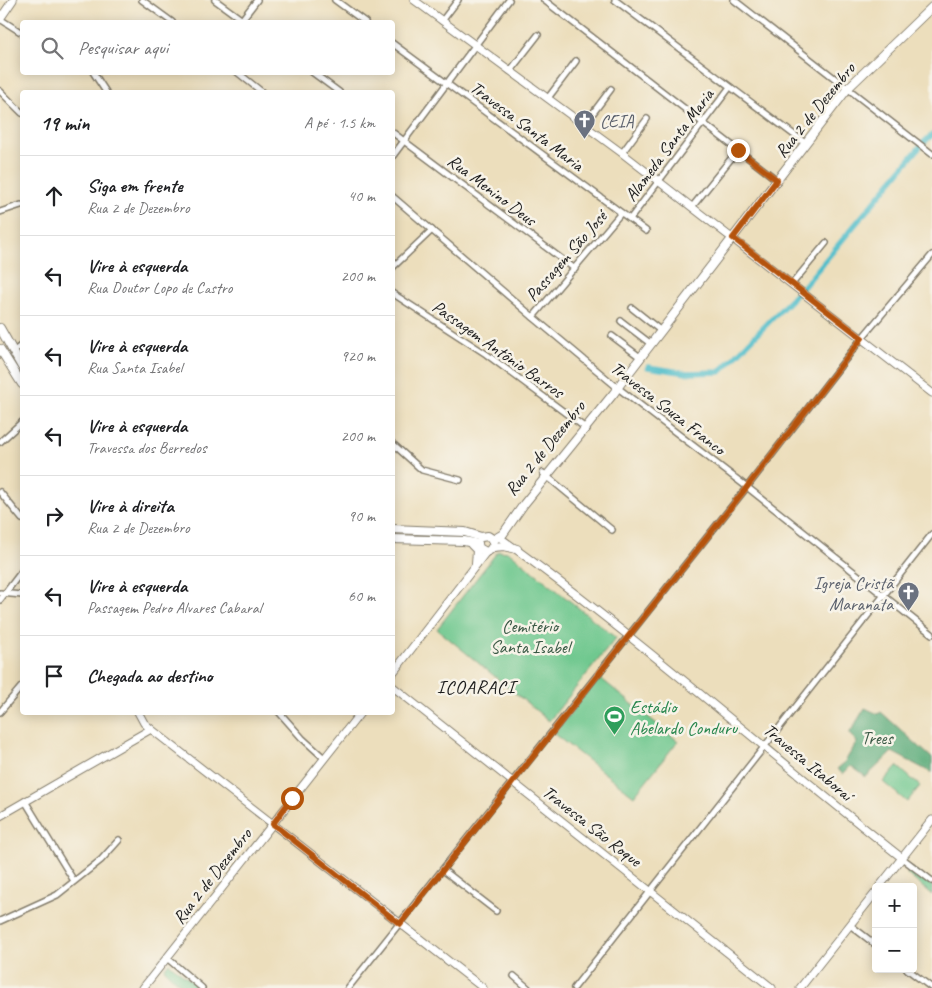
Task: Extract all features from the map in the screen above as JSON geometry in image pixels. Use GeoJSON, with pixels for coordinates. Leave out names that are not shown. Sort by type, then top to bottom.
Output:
{"type":"FeatureCollection","features":[{"type":"Feature","properties":{"kind":"main road","name":"Rua 2 de Dezembro"},"geometry":{"type":"LineString","coordinates":[[493,544],[503,534],[545,475],[640,358],[848,88],[932,7]]}},
{"type":"Feature","properties":{"kind":"main road"},"geometry":{"type":"LineString","coordinates":[[0,328],[20,364]]}},
{"type":"Feature","properties":{"kind":"main road"},"geometry":{"type":"LineString","coordinates":[[0,349],[20,381]]}},
{"type":"Feature","properties":{"kind":"main road"},"geometry":{"type":"LineString","coordinates":[[395,529],[465,532],[480,541]]}},
{"type":"Feature","properties":{"kind":"main road"},"geometry":{"type":"LineString","coordinates":[[395,539],[480,541],[488,536],[493,544]]}},
{"type":"Feature","properties":{"kind":"main road"},"geometry":{"type":"LineString","coordinates":[[464,541],[472,544],[477,550],[476,564]]}},
{"type":"Feature","properties":{"kind":"main road"},"geometry":{"type":"LineString","coordinates":[[480,541],[479,548],[493,544],[517,549]]}},
{"type":"Feature","properties":{"kind":"street"},"geometry":{"type":"LineString","coordinates":[[13,0],[0,19],[20,32]]}},
{"type":"Feature","properties":{"kind":"street"},"geometry":{"type":"LineString","coordinates":[[142,0],[169,20]]}},
{"type":"Feature","properties":{"kind":"street"},"geometry":{"type":"LineString","coordinates":[[215,0],[240,20]]}},
{"type":"Feature","properties":{"kind":"street"},"geometry":{"type":"LineString","coordinates":[[243,20],[257,0]]}},
{"type":"Feature","properties":{"kind":"street"},"geometry":{"type":"LineString","coordinates":[[335,0],[362,20]]}},
{"type":"Feature","properties":{"kind":"street"},"geometry":{"type":"LineString","coordinates":[[414,0],[622,153],[932,393]]}},
{"type":"Feature","properties":{"kind":"street"},"geometry":{"type":"LineString","coordinates":[[442,21],[458,0]]}},
{"type":"Feature","properties":{"kind":"street"},"geometry":{"type":"LineString","coordinates":[[395,153],[509,0]]}},
{"type":"Feature","properties":{"kind":"street"},"geometry":{"type":"LineString","coordinates":[[544,0],[777,180]]}},
{"type":"Feature","properties":{"kind":"street"},"geometry":{"type":"LineString","coordinates":[[616,0],[805,143]]}},
{"type":"Feature","properties":{"kind":"street"},"geometry":{"type":"LineString","coordinates":[[734,0],[930,152]]}},
{"type":"Feature","properties":{"kind":"street"},"geometry":{"type":"LineString","coordinates":[[510,70],[538,35]]}},
{"type":"Feature","properties":{"kind":"street","name":"Travessa Santa Maria"},"geometry":{"type":"LineString","coordinates":[[395,45],[646,231]]}},
{"type":"Feature","properties":{"kind":"street"},"geometry":{"type":"LineString","coordinates":[[548,98],[576,62]]}},
{"type":"Feature","properties":{"kind":"street"},"geometry":{"type":"LineString","coordinates":[[95,75],[105,90]]}},
{"type":"Feature","properties":{"kind":"street"},"geometry":{"type":"LineString","coordinates":[[241,75],[260,90]]}},
{"type":"Feature","properties":{"kind":"street"},"geometry":{"type":"LineString","coordinates":[[316,75],[336,90]]}},
{"type":"Feature","properties":{"kind":"street","name":"Alameda Santa Maria"},"geometry":{"type":"LineString","coordinates":[[630,219],[730,87]]}},
{"type":"Feature","properties":{"kind":"street"},"geometry":{"type":"LineString","coordinates":[[584,125],[611,89]]}},
{"type":"Feature","properties":{"kind":"street"},"geometry":{"type":"LineString","coordinates":[[0,91],[20,111]]}},
{"type":"Feature","properties":{"kind":"street"},"geometry":{"type":"LineString","coordinates":[[622,153],[647,119]]}},
{"type":"Feature","properties":{"kind":"street","name":"Rua Menino Deus"},"geometry":{"type":"LineString","coordinates":[[395,134],[575,269]]}},
{"type":"Feature","properties":{"kind":"street"},"geometry":{"type":"LineString","coordinates":[[692,207],[738,150]]}},
{"type":"Feature","properties":{"kind":"street","name":"Travessa Souza Franco"},"geometry":{"type":"LineString","coordinates":[[395,199],[533,316],[618,385],[932,634]]}},
{"type":"Feature","properties":{"kind":"street"},"geometry":{"type":"LineString","coordinates":[[0,212],[20,204]]}},
{"type":"Feature","properties":{"kind":"street","name":"Passagem São José"},"geometry":{"type":"LineString","coordinates":[[533,316],[621,213]]}},
{"type":"Feature","properties":{"kind":"street"},"geometry":{"type":"LineString","coordinates":[[395,265],[432,230]]}},
{"type":"Feature","properties":{"kind":"street"},"geometry":{"type":"LineString","coordinates":[[792,284],[826,243]]}},
{"type":"Feature","properties":{"kind":"street"},"geometry":{"type":"LineString","coordinates":[[348,988],[513,783],[862,338],[932,255]]}},
{"type":"Feature","properties":{"kind":"street","name":"Passagem Antônio Barros"},"geometry":{"type":"LineString","coordinates":[[395,295],[486,354],[585,427]]}},
{"type":"Feature","properties":{"kind":"street"},"geometry":{"type":"LineString","coordinates":[[632,308],[661,331]]}},
{"type":"Feature","properties":{"kind":"street"},"geometry":{"type":"LineString","coordinates":[[621,321],[650,344]]}},
{"type":"Feature","properties":{"kind":"street"},"geometry":{"type":"LineString","coordinates":[[612,336],[640,358]]}},
{"type":"Feature","properties":{"kind":"street"},"geometry":{"type":"LineString","coordinates":[[13,352],[20,347]]}},
{"type":"Feature","properties":{"kind":"street"},"geometry":{"type":"LineString","coordinates":[[0,442],[20,424]]}},
{"type":"Feature","properties":{"kind":"street"},"geometry":{"type":"LineString","coordinates":[[395,446],[422,470],[460,480]]}},
{"type":"Feature","properties":{"kind":"street"},"geometry":{"type":"LineString","coordinates":[[545,475],[612,530]]}},
{"type":"Feature","properties":{"kind":"street"},"geometry":{"type":"LineString","coordinates":[[0,492],[20,517]]}},
{"type":"Feature","properties":{"kind":"street"},"geometry":{"type":"LineString","coordinates":[[574,988],[766,747],[932,534]]}},
{"type":"Feature","properties":{"kind":"street","name":"Travessa Itaboraí"},"geometry":{"type":"LineString","coordinates":[[493,544],[517,549],[629,636],[766,747],[823,796],[932,881]]}},
{"type":"Feature","properties":{"kind":"street","name":"Rua 2 de Dezembro"},"geometry":{"type":"LineString","coordinates":[[395,670],[493,544]]}},
{"type":"Feature","properties":{"kind":"street"},"geometry":{"type":"LineString","coordinates":[[0,600],[2,593],[20,573]]}},
{"type":"Feature","properties":{"kind":"street"},"geometry":{"type":"LineString","coordinates":[[2,593],[20,595]]}},
{"type":"Feature","properties":{"kind":"street"},"geometry":{"type":"LineString","coordinates":[[0,712],[20,688]]}},
{"type":"Feature","properties":{"kind":"street","name":"Travessa São Roque"},"geometry":{"type":"LineString","coordinates":[[395,688],[772,988]]}},
{"type":"Feature","properties":{"kind":"street"},"geometry":{"type":"LineString","coordinates":[[140,715],[144,724],[151,730],[483,988]]}},
{"type":"Feature","properties":{"kind":"street"},"geometry":{"type":"LineString","coordinates":[[282,715],[302,738],[324,758]]}},
{"type":"Feature","properties":{"kind":"street","name":"Rua 2 de Dezembro"},"geometry":{"type":"LineString","coordinates":[[143,988],[359,715]]}},
{"type":"Feature","properties":{"kind":"street"},"geometry":{"type":"LineString","coordinates":[[0,816],[151,730]]}},
{"type":"Feature","properties":{"kind":"street"},"geometry":{"type":"LineString","coordinates":[[25,801],[74,881]]}},
{"type":"Feature","properties":{"kind":"street"},"geometry":{"type":"LineString","coordinates":[[883,883],[932,820]]}},
{"type":"Feature","properties":{"kind":"street"},"geometry":{"type":"LineString","coordinates":[[0,920],[57,895],[101,860],[120,840]]}},
{"type":"Feature","properties":{"kind":"street"},"geometry":{"type":"LineString","coordinates":[[443,870],[496,911]]}},
{"type":"Feature","properties":{"kind":"street"},"geometry":{"type":"LineString","coordinates":[[800,988],[872,897]]}},
{"type":"Feature","properties":{"kind":"street"},"geometry":{"type":"LineString","coordinates":[[850,925],[872,942]]}},
{"type":"Feature","properties":{"kind":"street"},"geometry":{"type":"LineString","coordinates":[[167,958],[202,988]]}},
{"type":"Feature","properties":{"kind":"street"},"geometry":{"type":"LineString","coordinates":[[912,973],[932,988]]}},
{"type":"Feature","properties":{"kind":"street"},"geometry":{"type":"LineString","coordinates":[[514,976],[528,988]]}},
{"type":"Feature","properties":{"kind":"green space","name":"Cemitério Santa Isabel"},"geometry":{"type":"Polygon","coordinates":[[[498,551],[509,552],[616,638],[549,721],[437,629],[498,551]]]}},
{"type":"Feature","properties":{"kind":"green space","name":"Estádio Abelardo Conduru"},"geometry":{"type":"Polygon","coordinates":[[[599,677],[678,741],[634,796],[554,734],[599,677]]]}},
{"type":"Feature","properties":{"kind":"green space","name":"Trees"},"geometry":{"type":"Polygon","coordinates":[[[865,708],[878,714],[881,712],[932,758],[932,773],[892,752],[866,777],[851,766],[843,774],[837,769],[844,763],[857,742],[849,734],[865,708]]]}},
{"type":"Feature","properties":{"kind":"green space"},"geometry":{"type":"Polygon","coordinates":[[[897,766],[920,786],[907,802],[883,782],[897,766]]]}},
{"type":"Feature","properties":{"kind":"green space"},"geometry":{"type":"Polygon","coordinates":[[[911,868],[932,885],[932,895],[907,874],[911,868]]]}},
{"type":"Feature","properties":{"kind":"green space"},"geometry":{"type":"Polygon","coordinates":[[[169,963],[195,984],[192,988],[184,988],[164,969],[169,963]]]}},
{"type":"Feature","properties":{"kind":"waterway"},"geometry":{"type":"LineString","coordinates":[[648,367],[687,373],[720,372],[804,286],[924,142],[932,135]]}},
{"type":"Feature","properties":{"kind":"place","name":"CEIA"},"geometry":{"type":"Point","coordinates":[584,140]}},
{"type":"Feature","properties":{"kind":"place","name":"Igreja Cristã Maranata"},"geometry":{"type":"Point","coordinates":[909,612]}},
{"type":"Feature","properties":{"kind":"place","name":"Estádio Abelardo Conduru"},"geometry":{"type":"Point","coordinates":[614,736]}},
{"type":"Feature","properties":{"kind":"district","name":"ICOARACI"},"geometry":{"type":"Point","coordinates":[476,687]}},
{"type":"Feature","properties":{"kind":"route"},"geometry":{"type":"LineString","coordinates":[[292,798],[273,824],[400,924],[747,487],[862,338],[733,238],[777,180],[738,150]]}}]}
